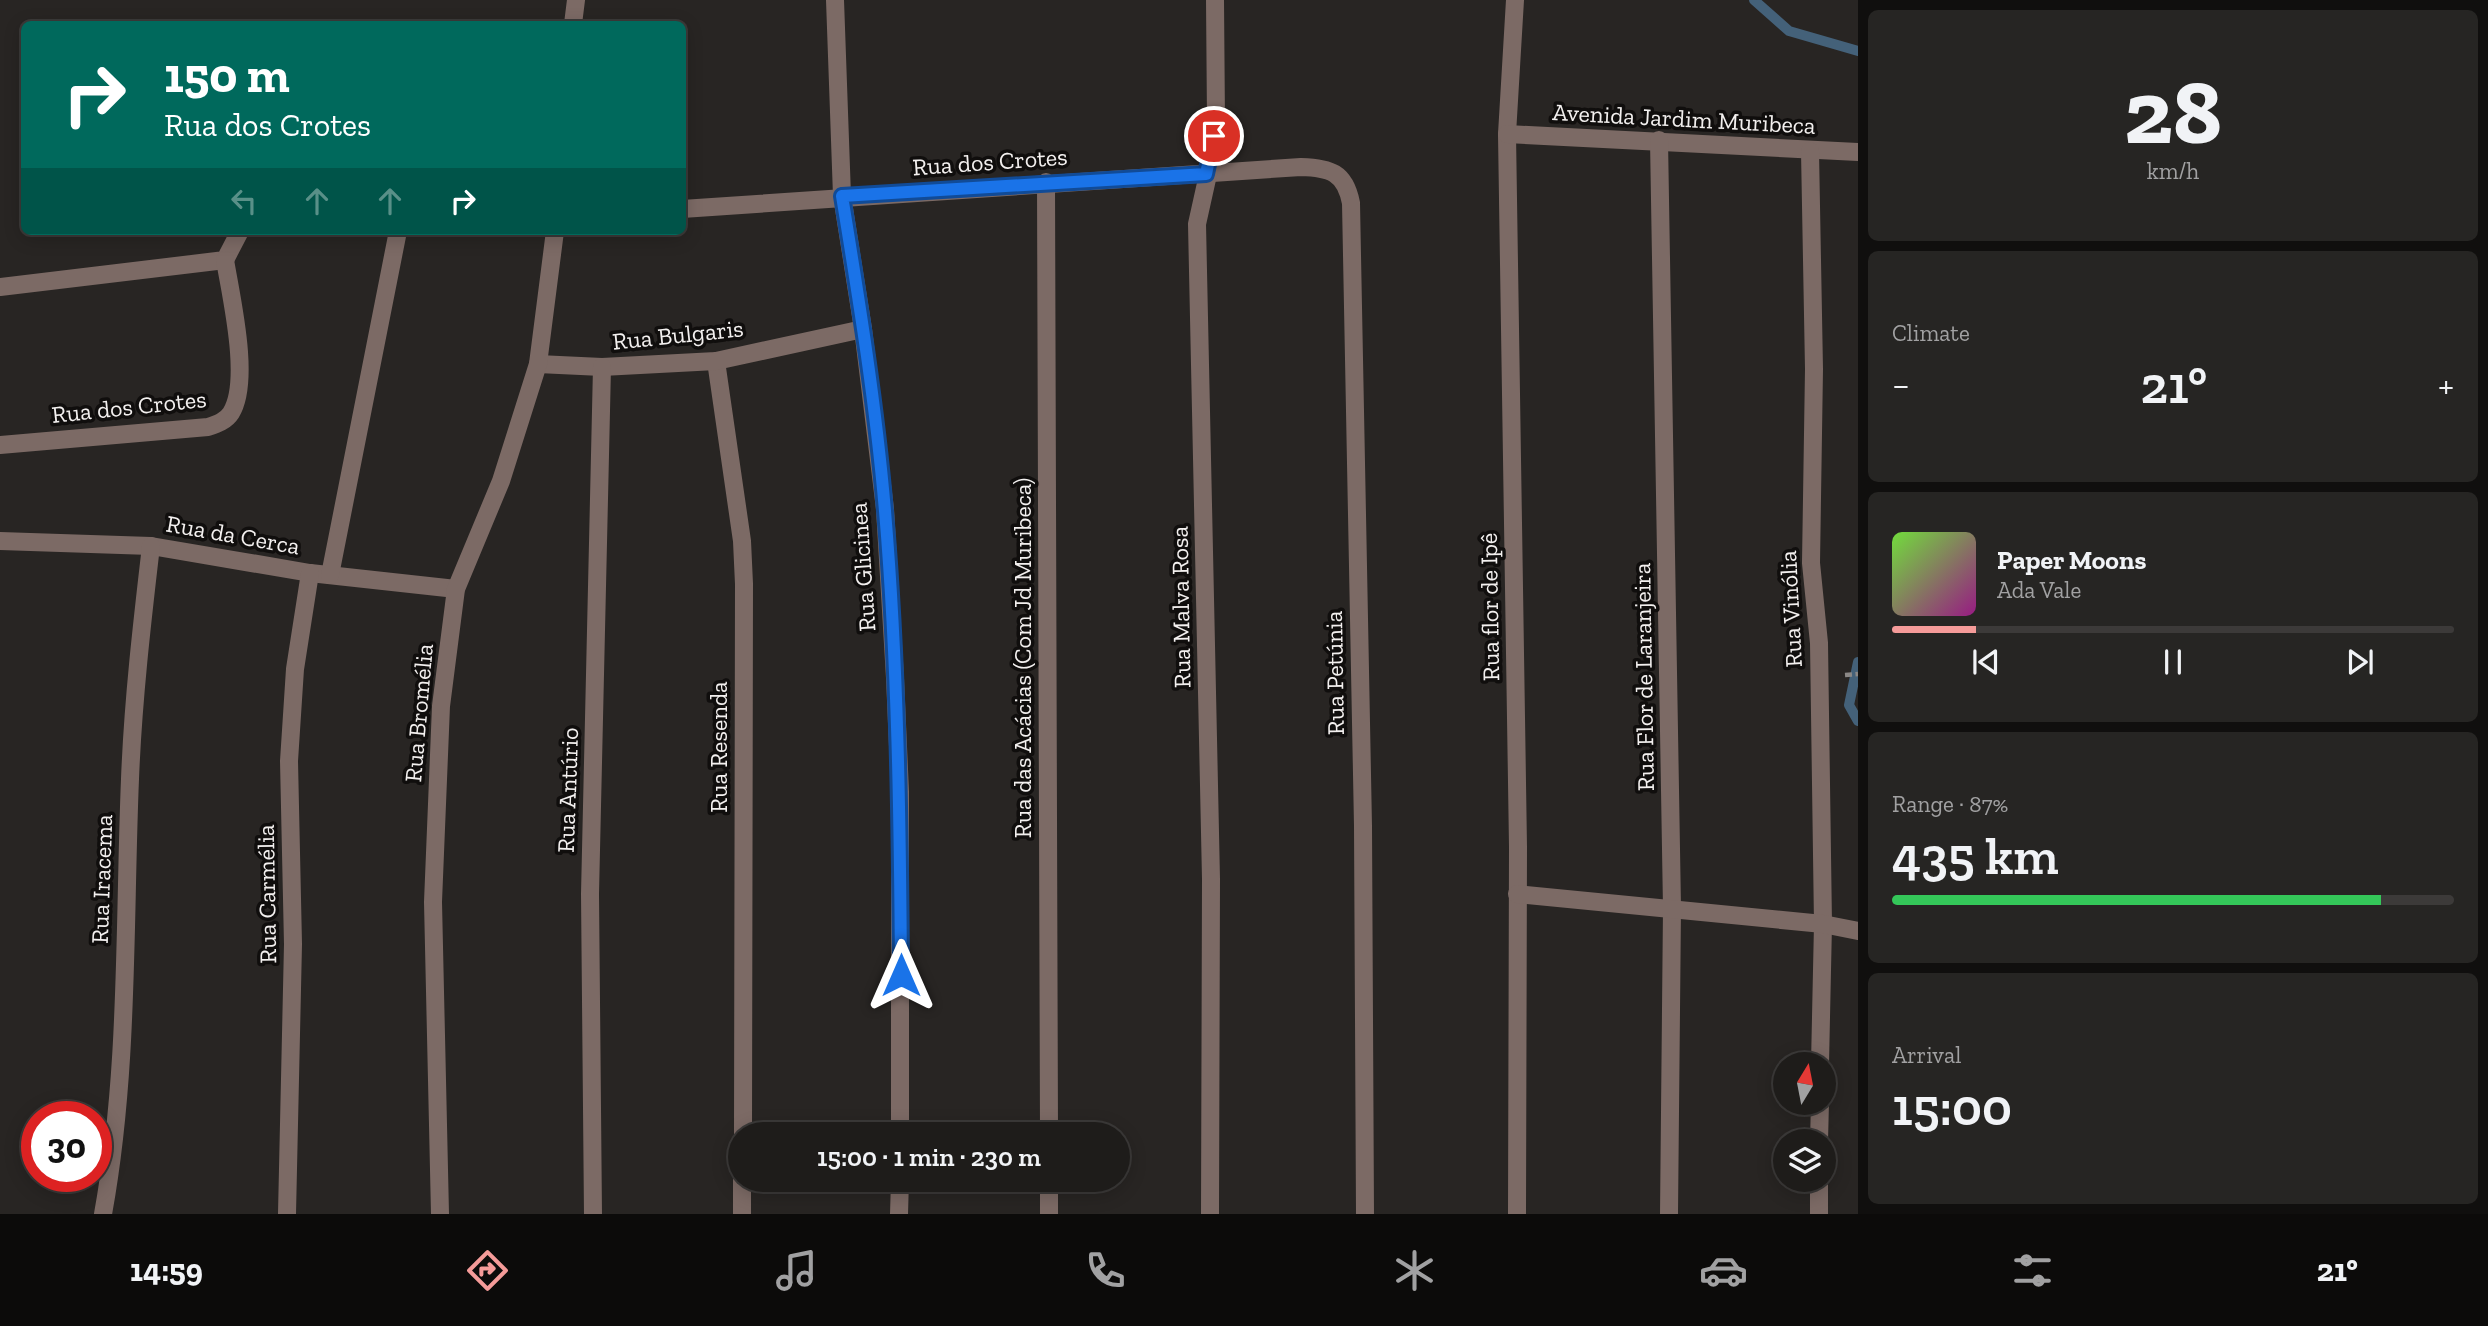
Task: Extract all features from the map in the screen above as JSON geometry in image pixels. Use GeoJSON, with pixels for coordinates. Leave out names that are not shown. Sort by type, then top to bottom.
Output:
{"type":"FeatureCollection","features":[{"type":"Feature","properties":{"kind":"street"},"geometry":{"type":"LineString","coordinates":[[573,21],[576,0]]}},
{"type":"Feature","properties":{"kind":"street","name":"Rua Glicinea"},"geometry":{"type":"LineString","coordinates":[[835,0],[842,196],[863,329],[885,509],[895,678],[900,820],[900,1122]]}},
{"type":"Feature","properties":{"kind":"street","name":"Rua Malva Rosa"},"geometry":{"type":"LineString","coordinates":[[1210,1214],[1211,879],[1197,224],[1213,152],[1216,121],[1215,0]]}},
{"type":"Feature","properties":{"kind":"street","name":"Rua flor de Ipê"},"geometry":{"type":"LineString","coordinates":[[1515,0],[1507,134],[1517,894],[1517,1214]]}},
{"type":"Feature","properties":{"kind":"street","name":"Avenida Jardim Muribeca"},"geometry":{"type":"LineString","coordinates":[[1507,134],[1858,152]]}},
{"type":"Feature","properties":{"kind":"street","name":"Rua Flor de Laranjeira"},"geometry":{"type":"LineString","coordinates":[[1659,140],[1672,908],[1668,1214]]}},
{"type":"Feature","properties":{"kind":"street","name":"Rua Vinólia"},"geometry":{"type":"LineString","coordinates":[[1810,151],[1814,369],[1811,563],[1819,652],[1823,924],[1819,1052]]}},
{"type":"Feature","properties":{"kind":"street","name":"Rua dos Crotes"},"geometry":{"type":"LineString","coordinates":[[686,209],[1301,167]]}},
{"type":"Feature","properties":{"kind":"street","name":"Rua Petúnia"},"geometry":{"type":"LineString","coordinates":[[1301,167],[1328,168],[1340,175],[1348,188],[1351,203],[1363,826],[1365,1214]]}},
{"type":"Feature","properties":{"kind":"street","name":"Rua das Acácias (Com Jd Muribeca)"},"geometry":{"type":"LineString","coordinates":[[1046,183],[1049,1122]]}},
{"type":"Feature","properties":{"kind":"street"},"geometry":{"type":"LineString","coordinates":[[0,287],[225,260],[238,235]]}},
{"type":"Feature","properties":{"kind":"street"},"geometry":{"type":"LineString","coordinates":[[330,575],[397,235]]}},
{"type":"Feature","properties":{"kind":"street","name":"Rua Bromélia"},"geometry":{"type":"LineString","coordinates":[[440,1214],[433,902],[441,706],[456,589],[501,481],[538,364],[554,235]]}},
{"type":"Feature","properties":{"kind":"street","name":"Rua dos Crotes"},"geometry":{"type":"LineString","coordinates":[[0,445],[208,427],[221,422],[230,413],[239,378],[234,311],[225,260]]}},
{"type":"Feature","properties":{"kind":"street","name":"Rua Bulgaris"},"geometry":{"type":"LineString","coordinates":[[538,364],[603,367],[716,361],[863,329]]}},
{"type":"Feature","properties":{"kind":"street","name":"Rua Resenda"},"geometry":{"type":"LineString","coordinates":[[716,361],[742,541],[743,1122]]}},
{"type":"Feature","properties":{"kind":"street","name":"Rua Antúrio"},"geometry":{"type":"LineString","coordinates":[[593,1214],[590,894],[603,367]]}},
{"type":"Feature","properties":{"kind":"street","name":"Rua da Cerca"},"geometry":{"type":"LineString","coordinates":[[0,541],[151,546],[310,573],[456,589]]}},
{"type":"Feature","properties":{"kind":"street","name":"Rua Iracema"},"geometry":{"type":"LineString","coordinates":[[103,1214],[114,1154],[123,1038],[130,777],[151,546]]}},
{"type":"Feature","properties":{"kind":"street","name":"Rua Carmélia"},"geometry":{"type":"LineString","coordinates":[[288,1214],[293,944],[289,761],[295,669],[310,573]]}},
{"type":"Feature","properties":{"kind":"street"},"geometry":{"type":"LineString","coordinates":[[1517,894],[1823,924],[1858,931]]}},
{"type":"Feature","properties":{"kind":"street"},"geometry":{"type":"LineString","coordinates":[[742,1192],[742,1214]]}},
{"type":"Feature","properties":{"kind":"street"},"geometry":{"type":"LineString","coordinates":[[899,1214],[900,1192]]}},
{"type":"Feature","properties":{"kind":"street"},"geometry":{"type":"LineString","coordinates":[[1049,1192],[1049,1214]]}},
{"type":"Feature","properties":{"kind":"street"},"geometry":{"type":"LineString","coordinates":[[1819,1192],[1819,1214]]}},
{"type":"Feature","properties":{"kind":"path"},"geometry":{"type":"LineString","coordinates":[[1843,675],[1858,674]]}},
{"type":"Feature","properties":{"kind":"waterway"},"geometry":{"type":"LineString","coordinates":[[1754,0],[1789,31],[1858,51]]}},
{"type":"Feature","properties":{"kind":"waterway"},"geometry":{"type":"LineString","coordinates":[[1858,662],[1849,705],[1858,721]]}},
{"type":"Feature","properties":{"kind":"route"},"geometry":{"type":"LineString","coordinates":[[901,975],[900,792],[885,509],[863,329],[842,196],[1206,174],[1213,152],[1214,136]]}}]}
